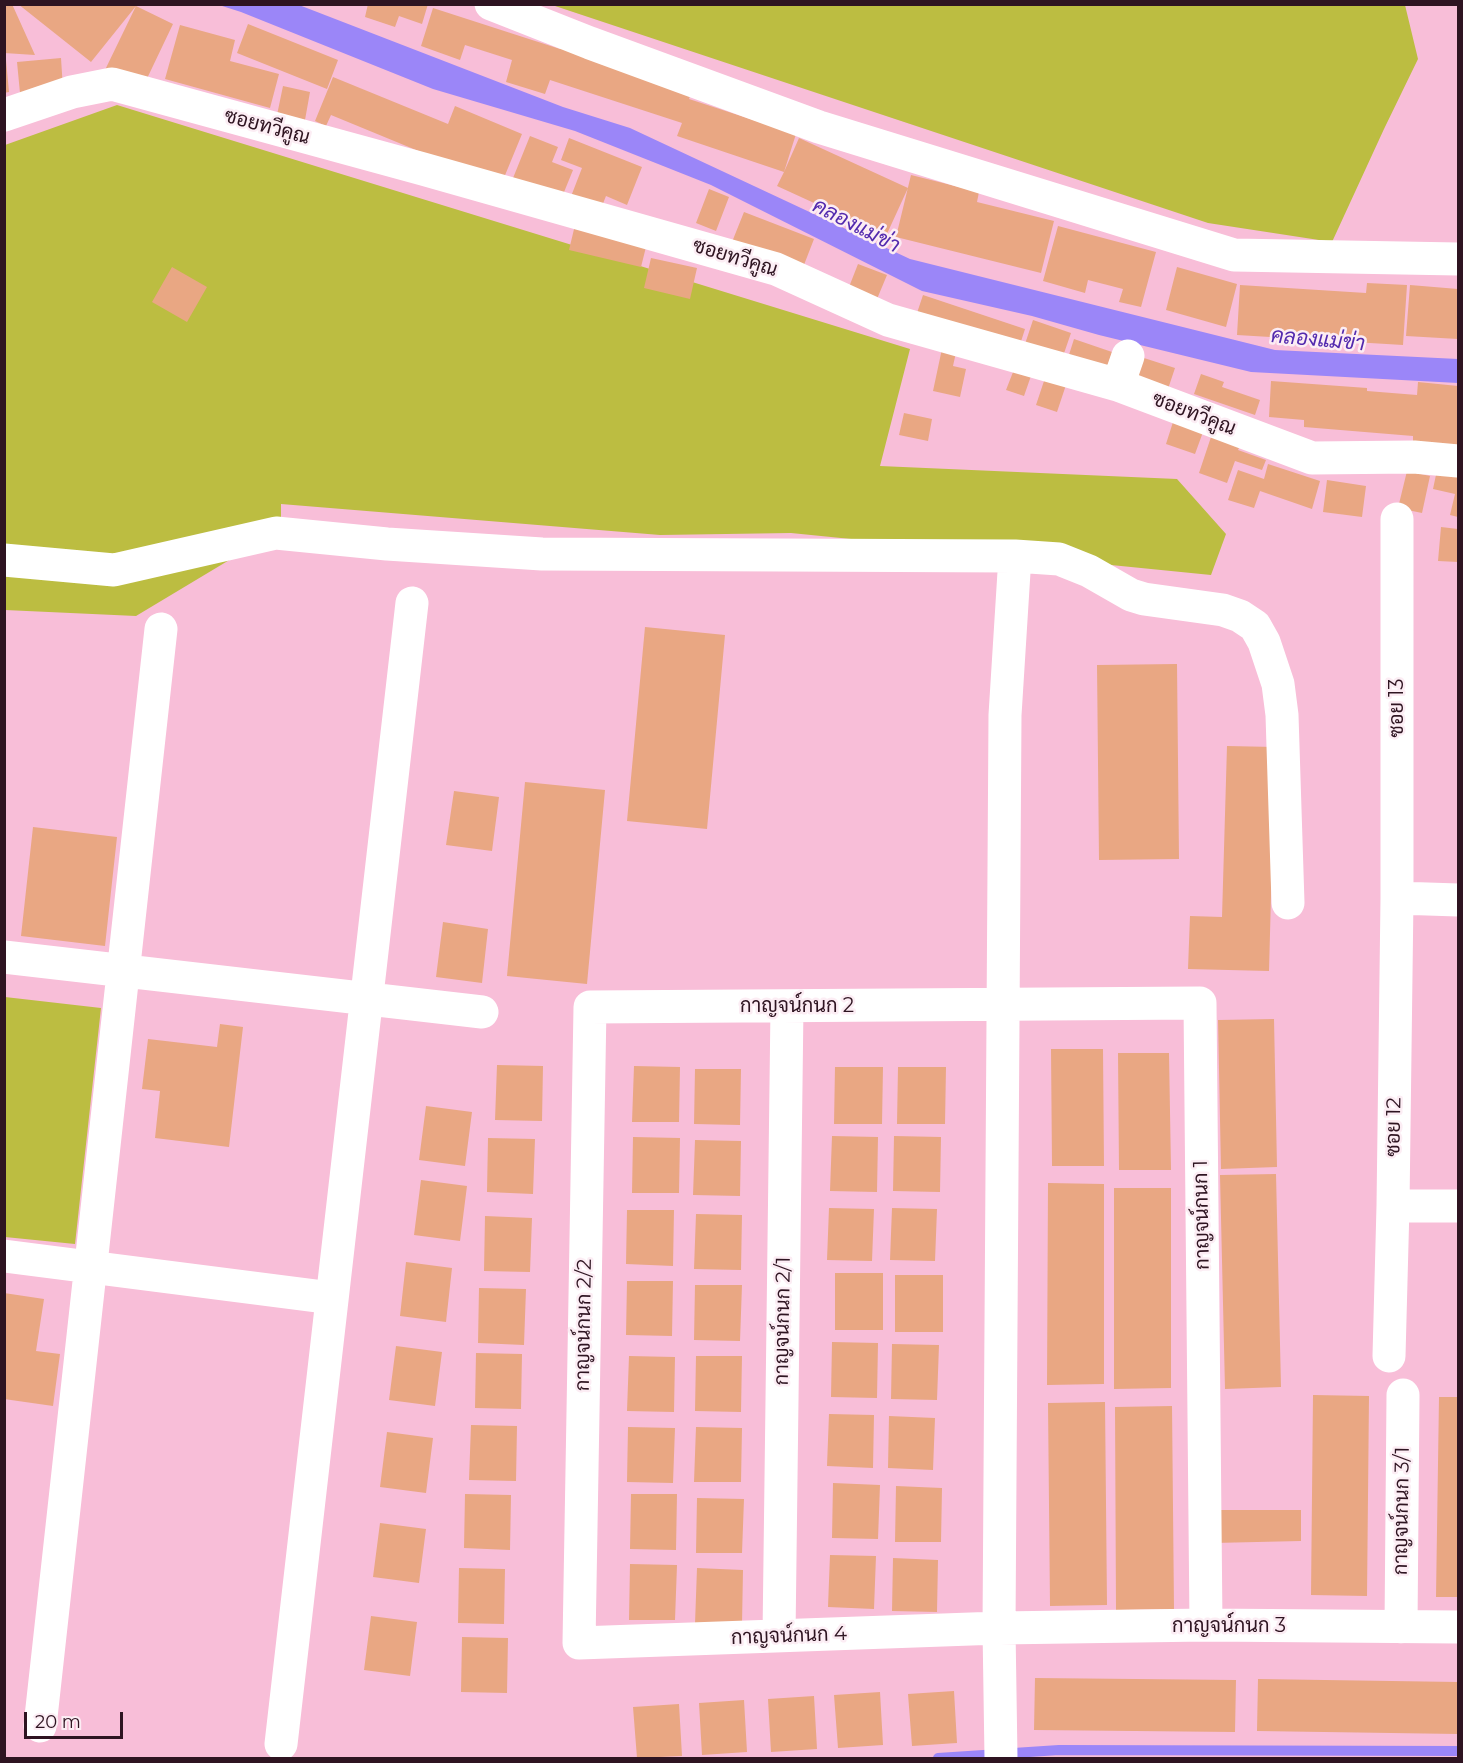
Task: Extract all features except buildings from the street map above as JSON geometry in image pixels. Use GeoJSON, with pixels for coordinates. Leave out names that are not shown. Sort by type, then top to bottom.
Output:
{"type":"FeatureCollection","features":[{"type":"Feature","properties":{"kind":"street"},"geometry":{"type":"LineString","coordinates":[[491,4],[819,127],[1234,255],[1458,259]]}},
{"type":"Feature","properties":{"kind":"street","name":"ซอยทวีคูณ"},"geometry":{"type":"LineString","coordinates":[[4,115],[72,92],[112,84],[776,269],[888,321],[1123,371],[1312,458],[1414,457],[1458,461]]}},
{"type":"Feature","properties":{"kind":"street","name":"ซอย 13"},"geometry":{"type":"LineString","coordinates":[[1397,519],[1397,898]]}},
{"type":"Feature","properties":{"kind":"street"},"geometry":{"type":"LineString","coordinates":[[4,561],[114,570],[276,533],[387,544],[542,554],[1015,556],[1059,559],[1089,571],[1131,595],[1144,599],[1223,610],[1240,616],[1255,626],[1264,642],[1278,684],[1282,715],[1288,903]]}},
{"type":"Feature","properties":{"kind":"street"},"geometry":{"type":"LineString","coordinates":[[1001,1754],[999,1628],[1005,715],[1015,556]]}},
{"type":"Feature","properties":{"kind":"street"},"geometry":{"type":"LineString","coordinates":[[281,1744],[412,603]]}},
{"type":"Feature","properties":{"kind":"street"},"geometry":{"type":"LineString","coordinates":[[40,1726],[161,629]]}},
{"type":"Feature","properties":{"kind":"street"},"geometry":{"type":"LineString","coordinates":[[1397,898],[1458,900]]}},
{"type":"Feature","properties":{"kind":"street","name":"ซอย 12"},"geometry":{"type":"LineString","coordinates":[[1389,1356],[1397,898]]}},
{"type":"Feature","properties":{"kind":"street"},"geometry":{"type":"LineString","coordinates":[[4,957],[482,1012]]}},
{"type":"Feature","properties":{"kind":"street","name":"กาญจน์กนก 1"},"geometry":{"type":"LineString","coordinates":[[1004,1004],[1200,1003],[1206,1625]]}},
{"type":"Feature","properties":{"kind":"street","name":"กาญจน์กนก 2"},"geometry":{"type":"LineString","coordinates":[[590,1007],[1004,1004]]}},
{"type":"Feature","properties":{"kind":"street","name":"กาญจน์กนก 2/1"},"geometry":{"type":"LineString","coordinates":[[779,1636],[787,1006]]}},
{"type":"Feature","properties":{"kind":"street","name":"กาญจน์กนก 2/2"},"geometry":{"type":"LineString","coordinates":[[579,1643],[590,1007]]}},
{"type":"Feature","properties":{"kind":"street"},"geometry":{"type":"LineString","coordinates":[[1393,1206],[1458,1206]]}},
{"type":"Feature","properties":{"kind":"street"},"geometry":{"type":"LineString","coordinates":[[4,1256],[332,1298]]}},
{"type":"Feature","properties":{"kind":"street","name":"กาญจน์กนก 3/1"},"geometry":{"type":"LineString","coordinates":[[1401,1627],[1403,1395]]}},
{"type":"Feature","properties":{"kind":"street","name":"กาญจน์กนก 3"},"geometry":{"type":"LineString","coordinates":[[999,1628],[1206,1625],[1458,1627]]}},
{"type":"Feature","properties":{"kind":"street","name":"กาญจน์กนก 4"},"geometry":{"type":"LineString","coordinates":[[579,1643],[999,1628]]}},
{"type":"Feature","properties":{"kind":"shaded area"},"geometry":{"type":"Polygon","coordinates":[[[219,5],[299,5],[563,107],[630,128],[910,259],[1275,350],[1458,359],[1458,383],[1251,372],[1099,335],[1032,316],[922,291],[711,185],[575,131],[433,89],[219,5]]]}},
{"type":"Feature","properties":{"kind":"shaded area"},"geometry":{"type":"Polygon","coordinates":[[[552,5],[1405,5],[1418,59],[1332,242],[1208,223],[552,5]]]}},
{"type":"Feature","properties":{"kind":"shaded area"},"geometry":{"type":"Polygon","coordinates":[[[117,105],[910,349],[880,466],[1177,479],[1226,534],[1211,575],[791,533],[660,535],[281,504],[281,529],[136,616],[5,610],[5,145],[117,105]]]}},
{"type":"Feature","properties":{"kind":"shaded area"},"geometry":{"type":"Polygon","coordinates":[[[5,997],[101,1008],[75,1244],[5,1237],[5,997]]]}},
{"type":"Feature","properties":{"kind":"waterway"},"geometry":{"type":"LineString","coordinates":[[938,1758],[1059,1750],[1458,1751]]}},
{"type":"Feature","properties":{"kind":"water label","name":"คลองแม่ข่า"},"geometry":{"type":"Point","coordinates":[856,226]}},
{"type":"Feature","properties":{"kind":"water label","name":"คลองแม่ข่า"},"geometry":{"type":"Point","coordinates":[1318,340]}}]}
